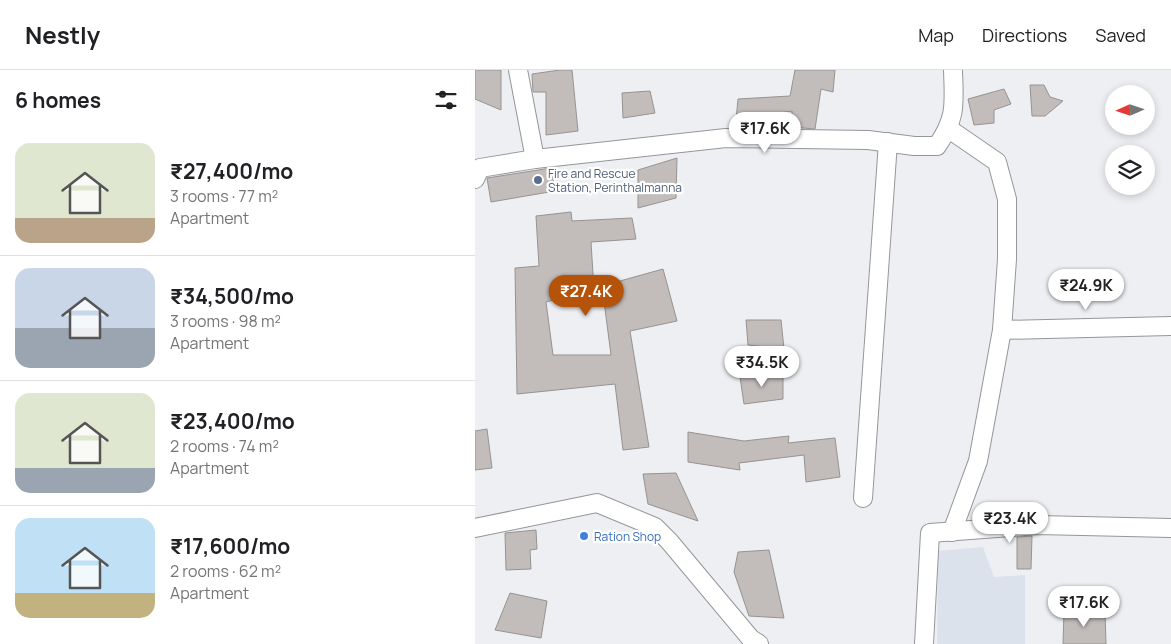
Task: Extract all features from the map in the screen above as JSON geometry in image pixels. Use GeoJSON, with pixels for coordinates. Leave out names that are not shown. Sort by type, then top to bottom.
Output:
{"type":"FeatureCollection","features":[{"type":"Feature","properties":{"kind":"street"},"geometry":{"type":"LineString","coordinates":[[518,70],[535,159]]}},
{"type":"Feature","properties":{"kind":"street"},"geometry":{"type":"LineString","coordinates":[[475,179],[480,168],[535,159],[725,138],[868,140],[914,146],[937,146],[949,129],[954,105],[953,70]]}},
{"type":"Feature","properties":{"kind":"street"},"geometry":{"type":"LineString","coordinates":[[949,129],[997,162],[1007,199],[1007,260],[1001,330],[978,461],[952,532]]}},
{"type":"Feature","properties":{"kind":"street"},"geometry":{"type":"LineString","coordinates":[[863,498],[887,142]]}},
{"type":"Feature","properties":{"kind":"street"},"geometry":{"type":"LineString","coordinates":[[1001,330],[1171,326]]}},
{"type":"Feature","properties":{"kind":"street"},"geometry":{"type":"LineString","coordinates":[[475,528],[597,502],[655,527],[751,638],[759,644]]}},
{"type":"Feature","properties":{"kind":"street"},"geometry":{"type":"LineString","coordinates":[[924,644],[930,533],[1038,525],[1171,528]]}},
{"type":"Feature","properties":{"kind":"shaded area"},"geometry":{"type":"Polygon","coordinates":[[[983,547],[994,577],[1025,575],[1025,644],[937,644],[938,551],[983,547]]]}},
{"type":"Feature","properties":{"kind":"building"},"geometry":{"type":"Polygon","coordinates":[[[475,70],[501,70],[501,110],[475,99],[475,70]]]}},
{"type":"Feature","properties":{"kind":"building"},"geometry":{"type":"Polygon","coordinates":[[[572,70],[578,131],[546,135],[546,92],[533,92],[532,74],[572,70]]]}},
{"type":"Feature","properties":{"kind":"building"},"geometry":{"type":"Polygon","coordinates":[[[795,70],[835,70],[833,92],[821,89],[815,129],[791,127],[792,111],[736,120],[738,99],[790,96],[795,70]]]}},
{"type":"Feature","properties":{"kind":"building"},"geometry":{"type":"Polygon","coordinates":[[[1030,85],[1044,85],[1050,97],[1063,101],[1045,116],[1032,116],[1030,85]]]}},
{"type":"Feature","properties":{"kind":"building"},"geometry":{"type":"Polygon","coordinates":[[[1004,89],[1011,104],[994,110],[994,123],[974,125],[968,99],[1004,89]]]}},
{"type":"Feature","properties":{"kind":"building"},"geometry":{"type":"Polygon","coordinates":[[[650,91],[655,113],[623,118],[622,93],[650,91]]]}},
{"type":"Feature","properties":{"kind":"building"},"geometry":{"type":"Polygon","coordinates":[[[677,158],[676,198],[638,208],[638,170],[677,158]]]}},
{"type":"Feature","properties":{"kind":"building","name":"Fire and Rescue Station, Perinthalmanna"},"geometry":{"type":"Polygon","coordinates":[[[551,168],[555,191],[491,202],[487,178],[551,168]]]}},
{"type":"Feature","properties":{"kind":"building"},"geometry":{"type":"Polygon","coordinates":[[[571,212],[572,221],[632,218],[636,239],[591,242],[594,290],[546,302],[553,355],[611,355],[602,286],[663,269],[677,321],[630,331],[649,447],[623,450],[615,384],[517,394],[515,268],[539,266],[536,216],[571,212]]]}},
{"type":"Feature","properties":{"kind":"building"},"geometry":{"type":"Polygon","coordinates":[[[746,320],[781,320],[784,349],[748,345],[746,320]]]}},
{"type":"Feature","properties":{"kind":"building"},"geometry":{"type":"Polygon","coordinates":[[[783,374],[783,399],[744,404],[740,377],[783,374]]]}},
{"type":"Feature","properties":{"kind":"building"},"geometry":{"type":"Polygon","coordinates":[[[487,429],[492,468],[475,470],[475,431],[487,429]]]}},
{"type":"Feature","properties":{"kind":"building"},"geometry":{"type":"Polygon","coordinates":[[[688,432],[744,441],[789,436],[788,443],[835,438],[840,477],[806,482],[804,455],[739,463],[740,470],[688,462],[688,432]]]}},
{"type":"Feature","properties":{"kind":"building"},"geometry":{"type":"Polygon","coordinates":[[[676,473],[698,521],[648,504],[643,474],[676,473]]]}},
{"type":"Feature","properties":{"kind":"building"},"geometry":{"type":"Polygon","coordinates":[[[536,530],[537,549],[530,550],[531,569],[506,570],[505,533],[536,530]]]}},
{"type":"Feature","properties":{"kind":"building"},"geometry":{"type":"Polygon","coordinates":[[[1032,536],[1031,569],[1017,569],[1017,537],[1032,536]]]}},
{"type":"Feature","properties":{"kind":"building"},"geometry":{"type":"Polygon","coordinates":[[[769,550],[784,618],[749,616],[734,572],[738,552],[769,550]]]}},
{"type":"Feature","properties":{"kind":"building"},"geometry":{"type":"Polygon","coordinates":[[[510,593],[547,601],[541,638],[495,630],[510,593]]]}},
{"type":"Feature","properties":{"kind":"building"},"geometry":{"type":"Polygon","coordinates":[[[1064,611],[1105,612],[1106,644],[1063,644],[1064,611]]]}},
{"type":"Feature","properties":{"kind":"place","name":"Fire and Rescue Station, Perinthalmanna"},"geometry":{"type":"Point","coordinates":[538,180]}},
{"type":"Feature","properties":{"kind":"place","name":"Ration Shop"},"geometry":{"type":"Point","coordinates":[584,536]}}]}
